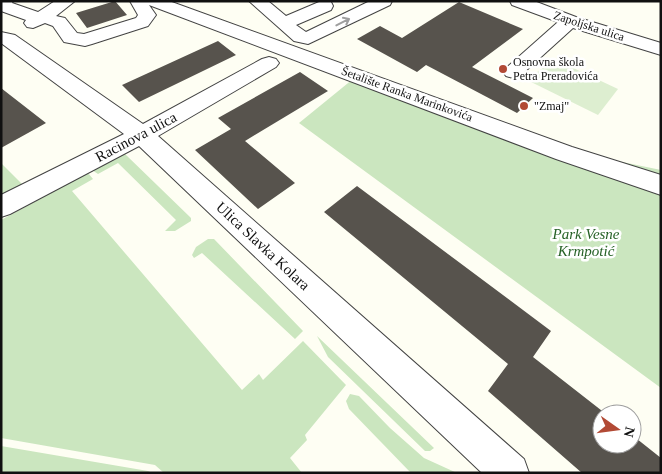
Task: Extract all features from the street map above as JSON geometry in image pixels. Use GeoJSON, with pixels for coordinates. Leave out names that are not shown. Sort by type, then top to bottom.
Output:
{"type":"FeatureCollection","features":[{"type":"Feature","properties":{"kind":"street"},"geometry":{"type":"LineString","coordinates":[[5,1],[2,6],[59,22],[71,38],[85,40],[142,22],[147,15],[138,1]]}},
{"type":"Feature","properties":{"kind":"street"},"geometry":{"type":"LineString","coordinates":[[5,38],[67,1]]}},
{"type":"Feature","properties":{"kind":"street","name":"Šetalište Ranka Marinkovića"},"geometry":{"type":"LineString","coordinates":[[153,1],[580,159],[661,185]]}},
{"type":"Feature","properties":{"kind":"street"},"geometry":{"type":"LineString","coordinates":[[265,3],[283,24],[300,37],[314,37],[384,1]]}},
{"type":"Feature","properties":{"kind":"street","name":"Zapoljska ulica"},"geometry":{"type":"LineString","coordinates":[[518,1],[570,21],[661,50]]}},
{"type":"Feature","properties":{"kind":"street"},"geometry":{"type":"LineString","coordinates":[[283,24],[325,6]]}},
{"type":"Feature","properties":{"kind":"street"},"geometry":{"type":"LineString","coordinates":[[513,72],[570,21]]}},
{"type":"Feature","properties":{"kind":"street","name":"Ulica Slavka Kolara"},"geometry":{"type":"LineString","coordinates":[[5,38],[142,135],[510,473]]}},
{"type":"Feature","properties":{"kind":"street","name":"Racinova ulica"},"geometry":{"type":"LineString","coordinates":[[1,207],[142,135],[269,62]]}},
{"type":"Feature","properties":{"kind":"green space"},"geometry":{"type":"Polygon","coordinates":[[[307,51],[603,158],[661,170],[661,180],[304,52],[307,51]]]}},
{"type":"Feature","properties":{"kind":"green space"},"geometry":{"type":"Polygon","coordinates":[[[554,59],[618,89],[598,115],[527,80],[554,59]]]}},
{"type":"Feature","properties":{"kind":"green space","name":"Park Vesne Krmpotić"},"geometry":{"type":"Polygon","coordinates":[[[353,79],[661,189],[661,388],[299,123],[353,79]]]}},
{"type":"Feature","properties":{"kind":"green space"},"geometry":{"type":"Polygon","coordinates":[[[124,153],[191,218],[191,221],[175,231],[165,231],[176,220],[118,163],[98,174],[92,170],[124,153]]]}},
{"type":"Feature","properties":{"kind":"green space"},"geometry":{"type":"Polygon","coordinates":[[[1,163],[24,186],[1,198],[1,163]]]}},
{"type":"Feature","properties":{"kind":"green space"},"geometry":{"type":"Polygon","coordinates":[[[88,173],[93,179],[72,191],[242,390],[259,374],[263,380],[303,341],[346,385],[305,435],[307,440],[290,458],[302,473],[164,473],[155,465],[1,438],[1,220],[88,173]]]}},
{"type":"Feature","properties":{"kind":"green space"},"geometry":{"type":"Polygon","coordinates":[[[208,239],[214,239],[303,331],[295,339],[202,253],[194,258],[192,255],[196,247],[208,239]]]}},
{"type":"Feature","properties":{"kind":"green space"},"geometry":{"type":"Polygon","coordinates":[[[317,336],[434,448],[430,451],[425,451],[328,357],[317,336]]]}},
{"type":"Feature","properties":{"kind":"green space"},"geometry":{"type":"Polygon","coordinates":[[[350,394],[359,396],[390,428],[424,458],[457,473],[411,473],[349,409],[346,401],[350,394]]]}},
{"type":"Feature","properties":{"kind":"green space"},"geometry":{"type":"Polygon","coordinates":[[[1,446],[148,471],[152,473],[1,473],[1,446]]]}},
{"type":"Feature","properties":{"kind":"building"},"geometry":{"type":"Polygon","coordinates":[[[115,1],[127,15],[87,28],[76,13],[115,1]]]}},
{"type":"Feature","properties":{"kind":"building"},"geometry":{"type":"Polygon","coordinates":[[[459,2],[523,29],[472,67],[533,98],[517,113],[426,65],[417,72],[357,39],[380,26],[402,38],[459,2]]]}},
{"type":"Feature","properties":{"kind":"building"},"geometry":{"type":"Polygon","coordinates":[[[218,41],[236,55],[139,102],[122,85],[218,41]]]}},
{"type":"Feature","properties":{"kind":"building"},"geometry":{"type":"Polygon","coordinates":[[[300,72],[328,91],[245,141],[295,183],[258,209],[195,150],[231,129],[218,118],[300,72]]]}},
{"type":"Feature","properties":{"kind":"building"},"geometry":{"type":"Polygon","coordinates":[[[1,88],[46,123],[1,148],[1,88]]]}},
{"type":"Feature","properties":{"kind":"building"},"geometry":{"type":"Polygon","coordinates":[[[357,186],[551,331],[533,357],[593,404],[592,454],[642,454],[642,443],[661,458],[661,473],[582,473],[488,391],[508,364],[324,212],[357,186]]]}},
{"type":"Feature","properties":{"kind":"place","name":"Osnovna škola Petra Preradovića"},"geometry":{"type":"Point","coordinates":[503,69]}},
{"type":"Feature","properties":{"kind":"place","name":"\"Zmaj\""},"geometry":{"type":"Point","coordinates":[524,106]}}]}
